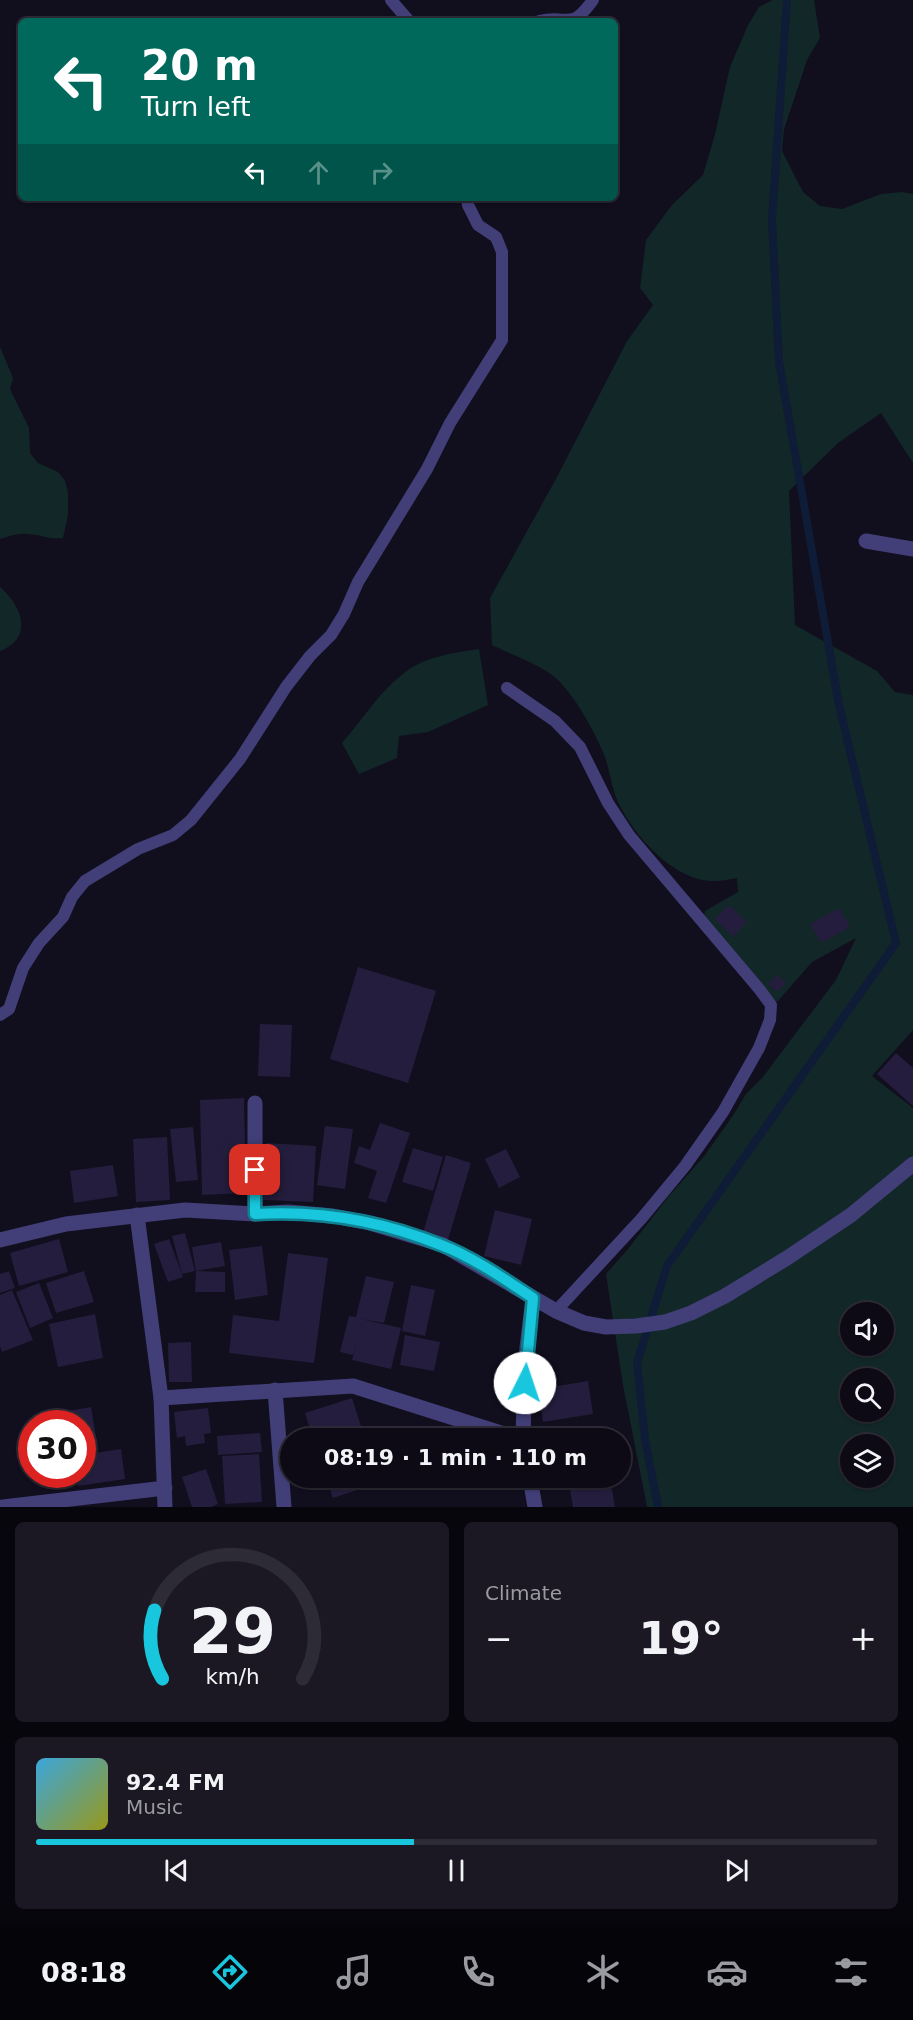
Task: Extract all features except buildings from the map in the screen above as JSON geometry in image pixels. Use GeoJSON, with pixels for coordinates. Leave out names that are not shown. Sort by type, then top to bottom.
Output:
{"type":"FeatureCollection","features":[{"type":"Feature","properties":{"kind":"street"},"geometry":{"type":"LineString","coordinates":[[866,541],[913,549]]}},
{"type":"Feature","properties":{"kind":"street"},"geometry":{"type":"LineString","coordinates":[[255,1103],[255,1214]]}},
{"type":"Feature","properties":{"kind":"street"},"geometry":{"type":"LineString","coordinates":[[0,1240],[66,1224],[185,1210],[255,1214],[288,1212],[333,1216],[370,1223],[443,1245],[556,1311],[584,1323],[606,1327],[636,1326],[664,1322],[691,1313],[725,1296],[851,1215],[913,1164]]}},
{"type":"Feature","properties":{"kind":"street"},"geometry":{"type":"LineString","coordinates":[[137,1215],[161,1398],[165,1507]]}},
{"type":"Feature","properties":{"kind":"street"},"geometry":{"type":"LineString","coordinates":[[523,1428],[525,1364],[533,1298]]}},
{"type":"Feature","properties":{"kind":"street"},"geometry":{"type":"LineString","coordinates":[[161,1398],[353,1386],[485,1428]]}},
{"type":"Feature","properties":{"kind":"street"},"geometry":{"type":"LineString","coordinates":[[275,1390],[284,1507]]}},
{"type":"Feature","properties":{"kind":"street"},"geometry":{"type":"LineString","coordinates":[[3,1507],[165,1488]]}},
{"type":"Feature","properties":{"kind":"street"},"geometry":{"type":"LineString","coordinates":[[532,1488],[535,1507]]}},
{"type":"Feature","properties":{"kind":"lane"},"geometry":{"type":"LineString","coordinates":[[391,0],[406,18]]}},
{"type":"Feature","properties":{"kind":"lane"},"geometry":{"type":"LineString","coordinates":[[576,18],[581,16],[593,0]]}},
{"type":"Feature","properties":{"kind":"lane"},"geometry":{"type":"LineString","coordinates":[[0,1015],[9,1009],[23,968],[39,943],[63,917],[72,897],[85,881],[138,849],[173,835],[191,820],[240,759],[309,656],[332,635],[358,582],[427,469],[450,423],[502,340],[502,252],[496,237],[478,225],[467,201]]}},
{"type":"Feature","properties":{"kind":"lane"},"geometry":{"type":"LineString","coordinates":[[507,687],[555,721],[580,747],[608,803],[629,835],[771,1005],[770,1020],[759,1048],[723,1112],[685,1167],[642,1218],[556,1311]]}},
{"type":"Feature","properties":{"kind":"green space"},"geometry":{"type":"Polygon","coordinates":[[[773,0],[814,0],[820,38],[807,60],[784,129],[782,151],[803,192],[820,206],[842,209],[881,194],[902,192],[913,194],[913,463],[881,413],[838,443],[789,491],[795,625],[877,671],[895,692],[913,695],[913,1030],[872,1076],[913,1108],[913,1507],[647,1507],[623,1385],[606,1274],[705,1155],[746,1094],[762,1078],[836,980],[856,938],[812,962],[777,1002],[703,922],[705,911],[738,892],[737,878],[718,881],[700,879],[671,866],[658,855],[626,817],[616,798],[599,743],[567,690],[546,671],[492,645],[490,598],[557,477],[627,341],[653,305],[640,288],[646,240],[672,205],[703,175],[730,67],[748,25],[759,7],[773,0]]]}},
{"type":"Feature","properties":{"kind":"green space"},"geometry":{"type":"Polygon","coordinates":[[[0,347],[13,378],[10,389],[29,428],[30,453],[38,463],[58,472],[65,481],[68,492],[68,515],[63,538],[25,534],[0,539],[0,347]]]}},
{"type":"Feature","properties":{"kind":"green space"},"geometry":{"type":"Polygon","coordinates":[[[0,587],[19,612],[21,630],[11,645],[0,651],[0,587]]]}},
{"type":"Feature","properties":{"kind":"green space"},"geometry":{"type":"Polygon","coordinates":[[[479,649],[488,705],[428,732],[399,736],[397,758],[359,774],[342,743],[387,688],[412,667],[421,663],[440,656],[479,649]]]}},
{"type":"Feature","properties":{"kind":"waterway"},"geometry":{"type":"LineString","coordinates":[[658,1507],[645,1439],[637,1363],[667,1266],[896,943],[839,705],[779,362],[772,219],[787,0]]}},
{"type":"Feature","properties":{"kind":"route"},"geometry":{"type":"LineString","coordinates":[[255,1170],[255,1214],[288,1212],[333,1216],[405,1233],[443,1245],[533,1298],[525,1383]]}}]}
